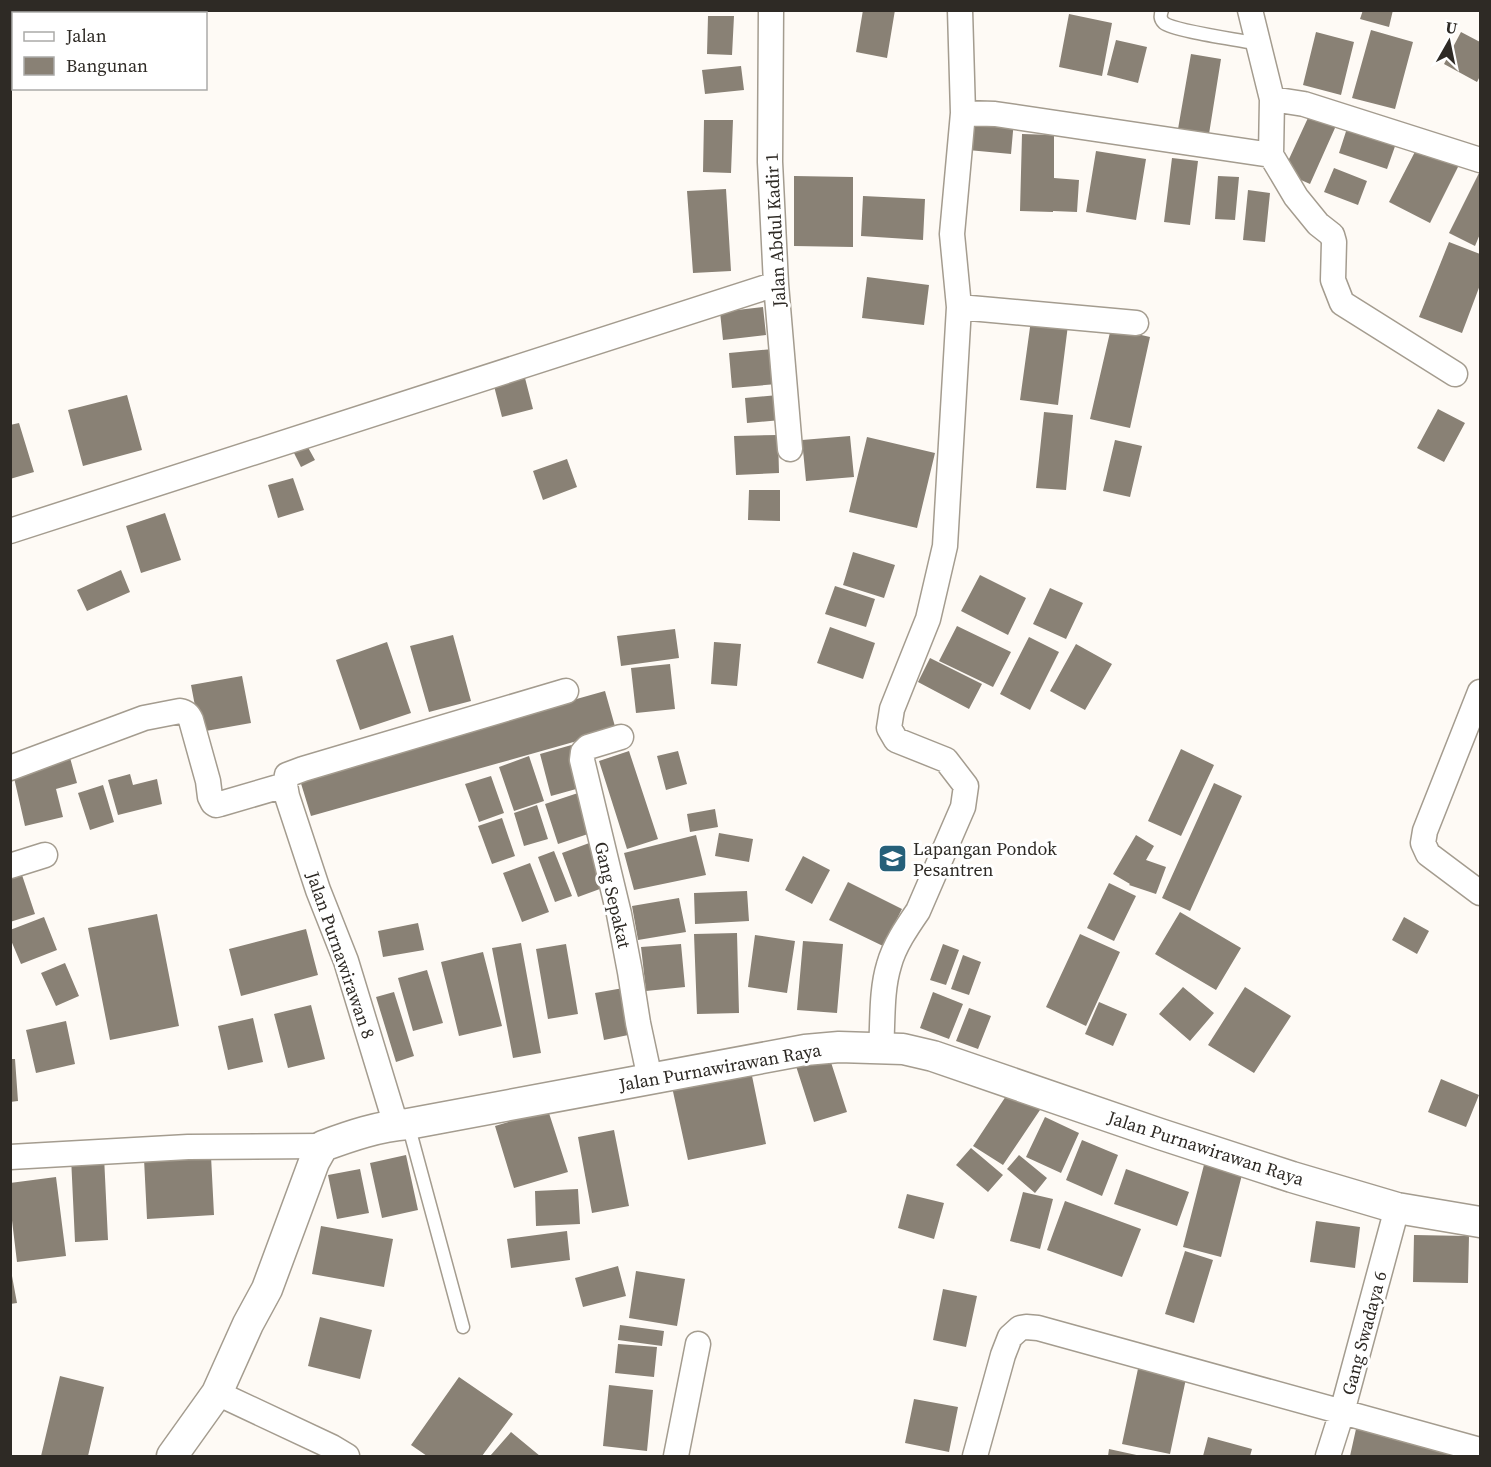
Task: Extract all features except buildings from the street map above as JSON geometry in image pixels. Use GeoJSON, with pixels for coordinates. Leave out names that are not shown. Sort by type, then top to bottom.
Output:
{"type":"FeatureCollection","features":[{"type":"Feature","properties":{"kind":"street","name":"Jalan Abdul Kadir 1"},"geometry":{"type":"LineString","coordinates":[[771,10],[770,162],[776,284],[790,449]]}},
{"type":"Feature","properties":{"kind":"street"},"geometry":{"type":"LineString","coordinates":[[881,1049],[885,984],[889,963],[908,925],[918,911],[963,807],[966,786],[946,760],[896,740],[889,728],[891,710],[928,619],[945,546],[959,307],[952,234],[963,113],[960,10]]}},
{"type":"Feature","properties":{"kind":"street"},"geometry":{"type":"LineString","coordinates":[[1250,10],[1272,99],[1271,154],[1296,197],[1318,224],[1332,235],[1334,242],[1333,280],[1342,303],[1455,374]]}},
{"type":"Feature","properties":{"kind":"street"},"geometry":{"type":"LineString","coordinates":[[1272,99],[1304,104],[1478,154]]}},
{"type":"Feature","properties":{"kind":"street"},"geometry":{"type":"LineString","coordinates":[[963,113],[995,114],[1271,154]]}},
{"type":"Feature","properties":{"kind":"street"},"geometry":{"type":"LineString","coordinates":[[10,531],[776,284]]}},
{"type":"Feature","properties":{"kind":"street"},"geometry":{"type":"LineString","coordinates":[[959,307],[1136,323]]}},
{"type":"Feature","properties":{"kind":"street"},"geometry":{"type":"LineString","coordinates":[[10,768],[144,718],[184,711],[189,716],[208,781],[210,797],[216,805],[285,785],[287,776],[296,771],[566,691]]}},
{"type":"Feature","properties":{"kind":"street"},"geometry":{"type":"LineString","coordinates":[[1480,692],[1425,831],[1423,843],[1428,854],[1480,893]]}},
{"type":"Feature","properties":{"kind":"street","name":"Gang Sepakat"},"geometry":{"type":"LineString","coordinates":[[621,736],[588,747],[583,752],[582,760],[619,914],[650,1079]]}},
{"type":"Feature","properties":{"kind":"street","name":"Jalan Purnawirawan 8"},"geometry":{"type":"LineString","coordinates":[[285,785],[286,796],[318,890],[346,960],[402,1125]]}},
{"type":"Feature","properties":{"kind":"street"},"geometry":{"type":"LineString","coordinates":[[10,866],[45,855]]}},
{"type":"Feature","properties":{"kind":"street","name":"Jalan Purnawirawan Raya"},"geometry":{"type":"LineString","coordinates":[[323,1146],[348,1137],[402,1125],[805,1050],[839,1047],[903,1049],[933,1056],[1148,1130],[1396,1208],[1480,1222]]}},
{"type":"Feature","properties":{"kind":"street"},"geometry":{"type":"LineString","coordinates":[[10,1157],[200,1147],[323,1146]]}},
{"type":"Feature","properties":{"kind":"street"},"geometry":{"type":"LineString","coordinates":[[172,1456],[217,1393],[267,1289],[314,1161],[323,1146]]}},
{"type":"Feature","properties":{"kind":"street","name":"Gang Swadaya 6"},"geometry":{"type":"LineString","coordinates":[[1328,1456],[1342,1412],[1396,1208]]}},
{"type":"Feature","properties":{"kind":"street"},"geometry":{"type":"LineString","coordinates":[[975,1456],[1010,1337],[1020,1328],[1026,1327],[1038,1328],[1480,1450]]}},
{"type":"Feature","properties":{"kind":"street"},"geometry":{"type":"LineString","coordinates":[[676,1456],[698,1344]]}},
{"type":"Feature","properties":{"kind":"street"},"geometry":{"type":"LineString","coordinates":[[217,1393],[332,1447],[346,1456]]}},
{"type":"Feature","properties":{"kind":"lane"},"geometry":{"type":"LineString","coordinates":[[1162,10],[1161,20],[1166,25],[1258,44]]}},
{"type":"Feature","properties":{"kind":"lane"},"geometry":{"type":"LineString","coordinates":[[402,1125],[463,1327]]}},
{"type":"Feature","properties":{"kind":"place","name":"Lapangan Pondok Pesantren"},"geometry":{"type":"Point","coordinates":[892,858]}}]}
